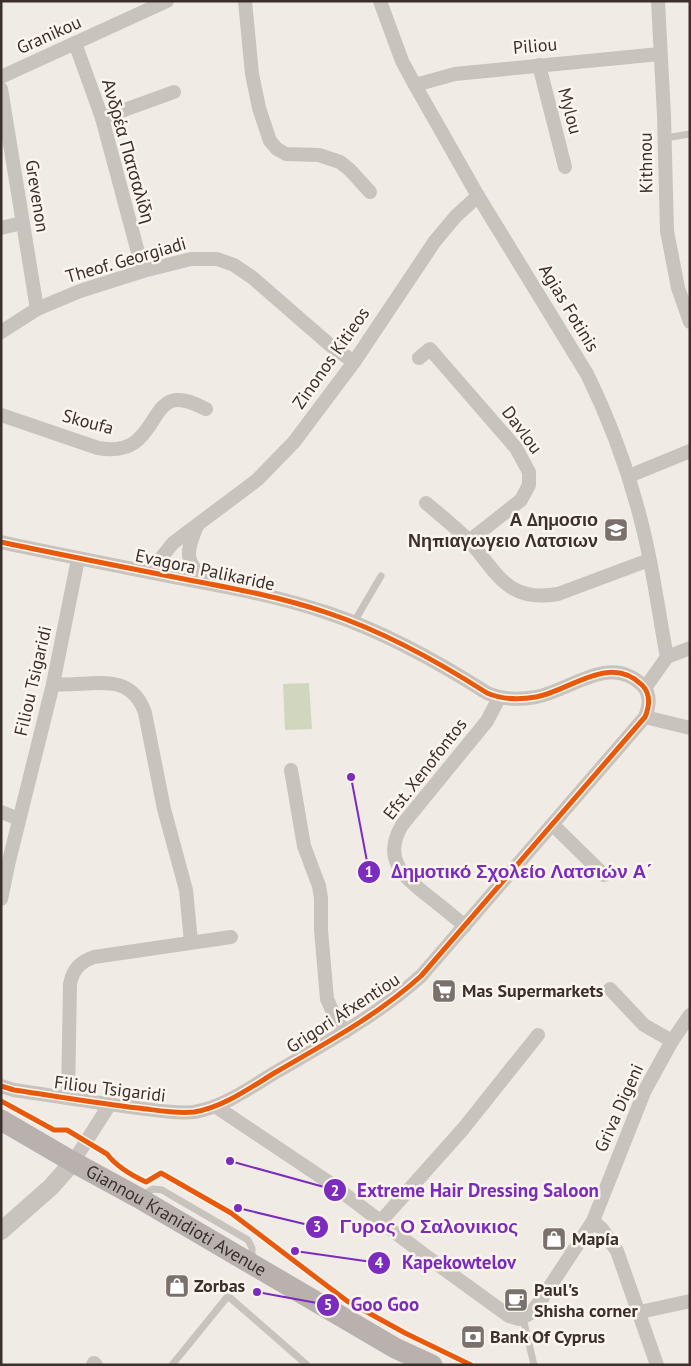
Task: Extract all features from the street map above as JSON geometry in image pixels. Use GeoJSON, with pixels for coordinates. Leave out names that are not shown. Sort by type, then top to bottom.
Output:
{"type":"FeatureCollection","features":[{"type":"Feature","properties":{"kind":"main road","name":"Giannou Kranidioti Avenue"},"geometry":{"type":"LineString","coordinates":[[1,1120],[139,1198],[394,1348],[432,1365]]}},
{"type":"Feature","properties":{"kind":"street","name":"Granikou"},"geometry":{"type":"LineString","coordinates":[[1,77],[167,1]]}},
{"type":"Feature","properties":{"kind":"street"},"geometry":{"type":"LineString","coordinates":[[245,1],[252,74],[259,108],[270,141],[277,149],[286,154],[319,155],[340,162],[370,192]]}},
{"type":"Feature","properties":{"kind":"street","name":"Agias Fotinis"},"geometry":{"type":"LineString","coordinates":[[380,1],[402,61],[415,85],[478,196],[587,374],[602,405],[629,476],[644,534],[667,658]]}},
{"type":"Feature","properties":{"kind":"street","name":"Kithnou"},"geometry":{"type":"LineString","coordinates":[[658,1],[665,138],[667,231],[684,286],[690,322]]}},
{"type":"Feature","properties":{"kind":"street","name":"Ανδρέα Πατσαλίδη"},"geometry":{"type":"LineString","coordinates":[[75,44],[102,118],[143,271]]}},
{"type":"Feature","properties":{"kind":"street","name":"Piliou"},"geometry":{"type":"LineString","coordinates":[[415,85],[455,74],[660,54]]}},
{"type":"Feature","properties":{"kind":"street","name":"Mylou"},"geometry":{"type":"LineString","coordinates":[[539,65],[565,167]]}},
{"type":"Feature","properties":{"kind":"street","name":"Grevenon"},"geometry":{"type":"LineString","coordinates":[[1,89],[6,153],[22,223],[36,309]]}},
{"type":"Feature","properties":{"kind":"street"},"geometry":{"type":"LineString","coordinates":[[102,118],[174,92]]}},
{"type":"Feature","properties":{"kind":"street","name":"Zinonos Kitieos"},"geometry":{"type":"LineString","coordinates":[[150,572],[173,543],[243,492],[275,464],[294,442],[354,362],[435,241],[456,216],[478,196]]}},
{"type":"Feature","properties":{"kind":"street"},"geometry":{"type":"LineString","coordinates":[[1,228],[22,223]]}},
{"type":"Feature","properties":{"kind":"street","name":"Theof. Georgiadi"},"geometry":{"type":"LineString","coordinates":[[1,332],[36,309],[80,291],[143,271],[201,258],[217,259],[226,261],[253,278],[330,345],[354,362]]}},
{"type":"Feature","properties":{"kind":"street","name":"Davlou"},"geometry":{"type":"LineString","coordinates":[[419,358],[430,349],[516,448],[529,472],[529,486],[521,500],[469,541]]}},
{"type":"Feature","properties":{"kind":"street","name":"Skoufa"},"geometry":{"type":"LineString","coordinates":[[1,415],[98,448],[114,450],[131,445],[143,436],[163,407],[174,400],[185,401],[206,409]]}},
{"type":"Feature","properties":{"kind":"street"},"geometry":{"type":"LineString","coordinates":[[629,476],[690,450]]}},
{"type":"Feature","properties":{"kind":"street"},"geometry":{"type":"LineString","coordinates":[[426,503],[469,541],[502,580],[516,591],[536,596],[558,594],[650,560]]}},
{"type":"Feature","properties":{"kind":"street"},"geometry":{"type":"LineString","coordinates":[[198,526],[189,544],[188,556],[197,573],[208,583]]}},
{"type":"Feature","properties":{"kind":"street","name":"Evagora Palikaride"},"geometry":{"type":"LineString","coordinates":[[1,542],[78,559],[252,592],[300,604],[354,622],[410,648],[487,693],[499,698],[515,699],[542,695],[560,690],[590,676],[608,672],[625,675],[640,682],[645,688]]}},
{"type":"Feature","properties":{"kind":"street","name":"Filiou Tsigaridi"},"geometry":{"type":"LineString","coordinates":[[1,899],[19,818],[53,684],[78,559]]}},
{"type":"Feature","properties":{"kind":"street"},"geometry":{"type":"LineString","coordinates":[[690,648],[667,658],[645,688],[649,699],[646,717],[690,728]]}},
{"type":"Feature","properties":{"kind":"street"},"geometry":{"type":"LineString","coordinates":[[53,684],[74,686],[119,684],[131,690],[140,700],[145,713],[164,809],[186,890],[191,942]]}},
{"type":"Feature","properties":{"kind":"street","name":"Efst. Xenofontos"},"geometry":{"type":"LineString","coordinates":[[465,926],[414,884],[399,869],[394,843],[402,825],[487,721],[499,698]]}},
{"type":"Feature","properties":{"kind":"street","name":"Grigori Afxentiou"},"geometry":{"type":"LineString","coordinates":[[215,1106],[344,1032],[402,994],[421,976],[646,717]]}},
{"type":"Feature","properties":{"kind":"street"},"geometry":{"type":"LineString","coordinates":[[291,770],[304,846],[319,886],[321,898],[321,930],[327,999],[332,1012],[344,1032]]}},
{"type":"Feature","properties":{"kind":"street"},"geometry":{"type":"LineString","coordinates":[[1,812],[19,818]]}},
{"type":"Feature","properties":{"kind":"street"},"geometry":{"type":"LineString","coordinates":[[552,825],[604,875]]}},
{"type":"Feature","properties":{"kind":"street"},"geometry":{"type":"LineString","coordinates":[[68,1098],[70,984],[76,968],[84,961],[94,957],[231,936]]}},
{"type":"Feature","properties":{"kind":"street"},"geometry":{"type":"LineString","coordinates":[[610,989],[644,1025],[672,1042]]}},
{"type":"Feature","properties":{"kind":"street","name":"Griva Digeni"},"geometry":{"type":"LineString","coordinates":[[523,1318],[531,1313],[543,1297],[592,1221],[645,1090],[672,1042],[690,1015]]}},
{"type":"Feature","properties":{"kind":"street"},"geometry":{"type":"LineString","coordinates":[[381,1221],[463,1129],[538,1035]]}},
{"type":"Feature","properties":{"kind":"street","name":"Filiou Tsigaridi"},"geometry":{"type":"LineString","coordinates":[[1,1086],[14,1090],[174,1112],[194,1112],[215,1106]]}},
{"type":"Feature","properties":{"kind":"street"},"geometry":{"type":"LineString","coordinates":[[1,1231],[51,1187],[73,1162],[110,1104]]}},
{"type":"Feature","properties":{"kind":"street"},"geometry":{"type":"LineString","coordinates":[[215,1106],[330,1183],[509,1316],[519,1319],[523,1318]]}},
{"type":"Feature","properties":{"kind":"street"},"geometry":{"type":"LineString","coordinates":[[592,1221],[602,1229],[617,1251],[640,1312],[657,1365]]}},
{"type":"Feature","properties":{"kind":"street"},"geometry":{"type":"LineString","coordinates":[[640,1312],[690,1301]]}},
{"type":"Feature","properties":{"kind":"lane"},"geometry":{"type":"LineString","coordinates":[[665,138],[690,134]]}},
{"type":"Feature","properties":{"kind":"lane"},"geometry":{"type":"LineString","coordinates":[[354,622],[381,576]]}},
{"type":"Feature","properties":{"kind":"lane"},"geometry":{"type":"LineString","coordinates":[[172,1365],[228,1296],[307,1365]]}},
{"type":"Feature","properties":{"kind":"lane"},"geometry":{"type":"LineString","coordinates":[[523,1318],[534,1365]]}},
{"type":"Feature","properties":{"kind":"green space"},"geometry":{"type":"Polygon","coordinates":[[[309,683],[312,729],[285,730],[283,684],[309,683]]]}},
{"type":"Feature","properties":{"kind":"cycle path"},"geometry":{"type":"LineString","coordinates":[[1,542],[238,589],[310,607],[390,638],[487,693],[499,697],[517,699],[536,697],[589,677],[603,673],[616,673],[629,676],[642,685],[647,692],[649,700],[645,717],[421,976],[369,1016],[333,1039],[237,1096],[216,1106],[194,1112],[173,1112],[122,1106],[14,1090],[1,1086]]}},
{"type":"Feature","properties":{"kind":"cycle path"},"geometry":{"type":"LineString","coordinates":[[1,1101],[54,1130],[67,1130],[107,1154],[115,1163],[146,1182],[161,1173],[231,1213],[347,1301],[405,1333],[471,1365]]}},
{"type":"Feature","properties":{"kind":"place","name":"Α Δημοσιο Νηπιαγωγειο Λατσιων"},"geometry":{"type":"Point","coordinates":[616,530]}},
{"type":"Feature","properties":{"kind":"place","name":"Δημοτικό Σχολείο Λατσιών Α΄"},"geometry":{"type":"Point","coordinates":[351,777]}},
{"type":"Feature","properties":{"kind":"place","name":"Mas Supermarkets"},"geometry":{"type":"Point","coordinates":[444,991]}},
{"type":"Feature","properties":{"kind":"place","name":"Extreme Hair Dressing Saloon"},"geometry":{"type":"Point","coordinates":[230,1161]}},
{"type":"Feature","properties":{"kind":"place","name":"Γυρος Ο Σαλονικιος"},"geometry":{"type":"Point","coordinates":[238,1208]}},
{"type":"Feature","properties":{"kind":"place","name":"Mapía"},"geometry":{"type":"Point","coordinates":[554,1239]}},
{"type":"Feature","properties":{"kind":"place","name":"Kapekowtelov"},"geometry":{"type":"Point","coordinates":[295,1251]}},
{"type":"Feature","properties":{"kind":"place","name":"Zorbas"},"geometry":{"type":"Point","coordinates":[177,1286]}},
{"type":"Feature","properties":{"kind":"place","name":"Goo Goo"},"geometry":{"type":"Point","coordinates":[257,1292]}},
{"type":"Feature","properties":{"kind":"place","name":"Paul's Shisha corner"},"geometry":{"type":"Point","coordinates":[516,1300]}},
{"type":"Feature","properties":{"kind":"place","name":"Bank Of Cyprus"},"geometry":{"type":"Point","coordinates":[473,1337]}}]}
